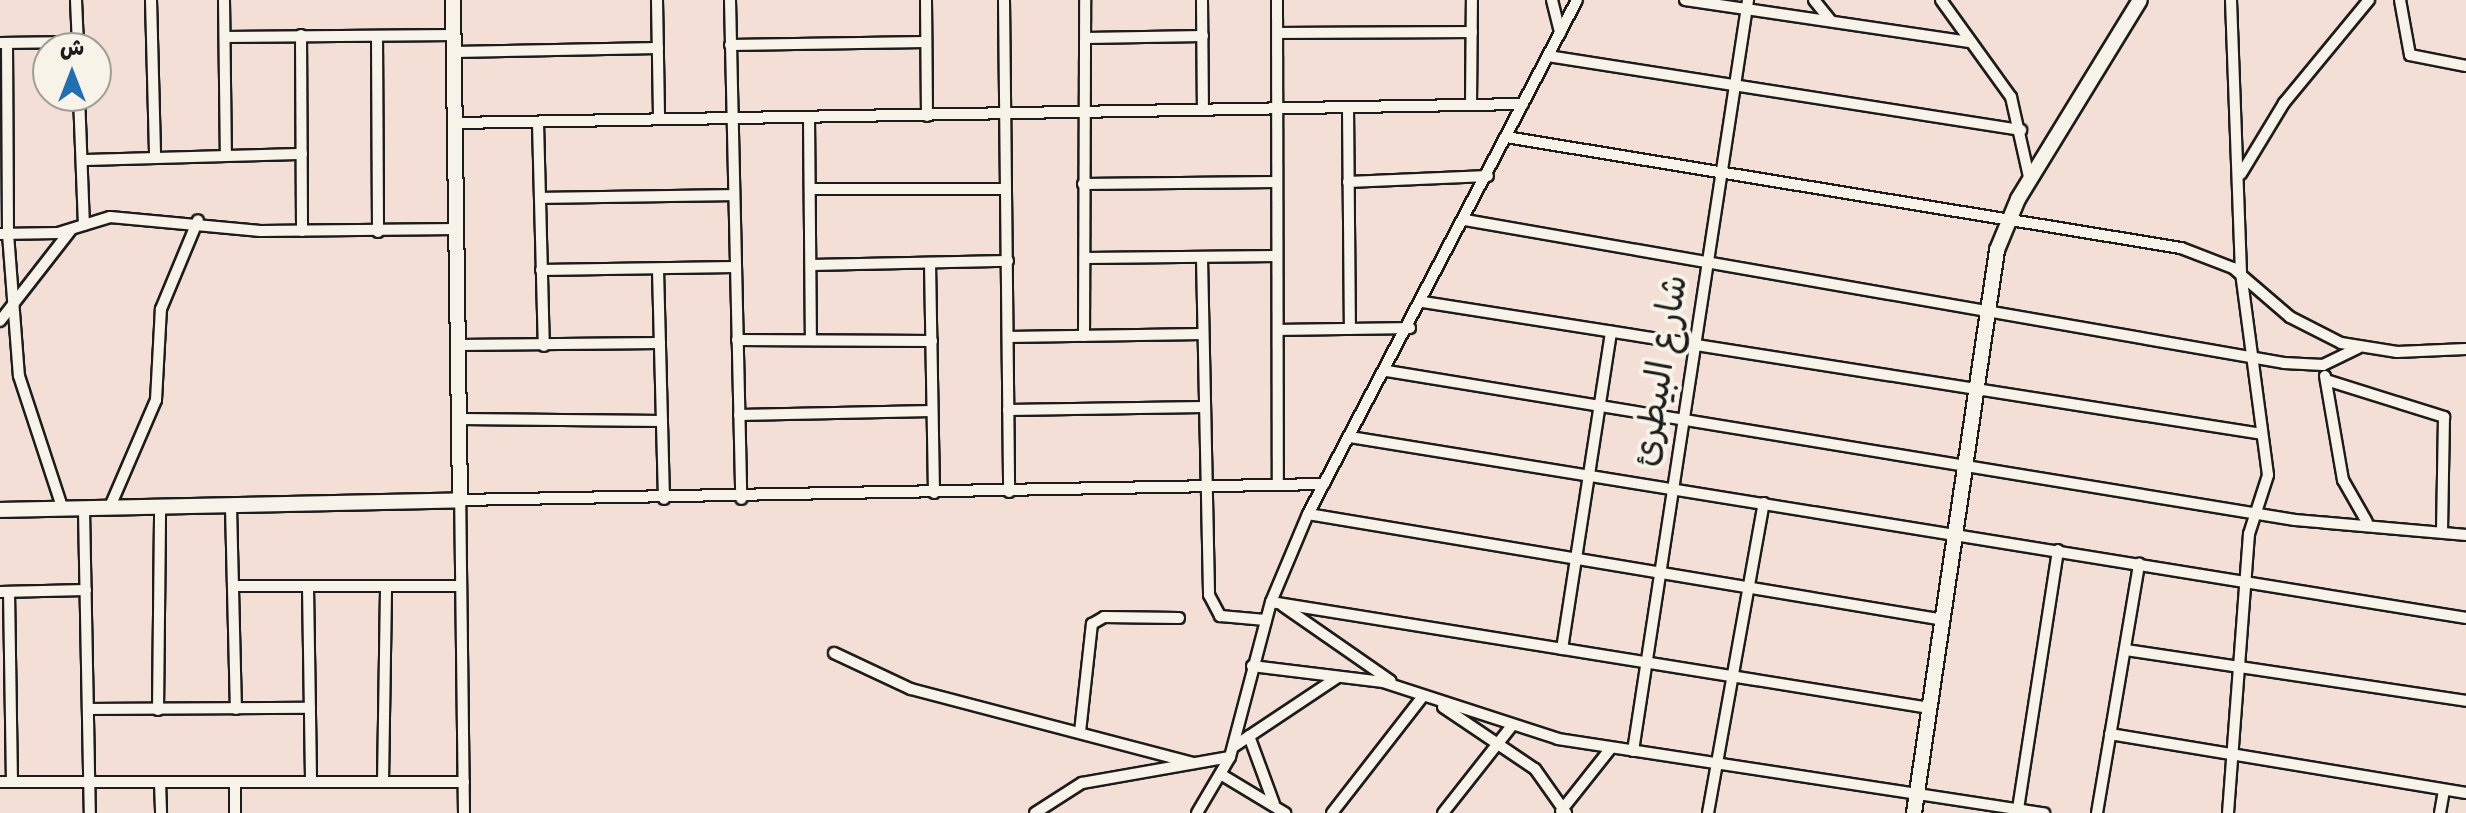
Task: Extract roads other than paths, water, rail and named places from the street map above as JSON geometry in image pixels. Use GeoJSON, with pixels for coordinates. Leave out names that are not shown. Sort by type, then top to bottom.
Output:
{"type":"FeatureCollection","features":[{"type":"Feature","properties":{"kind":"street"},"geometry":{"type":"LineString","coordinates":[[76,0],[77,32]]}},
{"type":"Feature","properties":{"kind":"street"},"geometry":{"type":"LineString","coordinates":[[151,0],[155,157]]}},
{"type":"Feature","properties":{"kind":"street"},"geometry":{"type":"LineString","coordinates":[[224,0],[226,155]]}},
{"type":"Feature","properties":{"kind":"street"},"geometry":{"type":"LineString","coordinates":[[453,0],[464,813]]}},
{"type":"Feature","properties":{"kind":"street"},"geometry":{"type":"LineString","coordinates":[[657,0],[659,118]]}},
{"type":"Feature","properties":{"kind":"street"},"geometry":{"type":"LineString","coordinates":[[730,0],[741,499]]}},
{"type":"Feature","properties":{"kind":"street"},"geometry":{"type":"LineString","coordinates":[[926,0],[927,116]]}},
{"type":"Feature","properties":{"kind":"street"},"geometry":{"type":"LineString","coordinates":[[1004,0],[1009,492]]}},
{"type":"Feature","properties":{"kind":"street"},"geometry":{"type":"LineString","coordinates":[[1084,336],[1085,0]]}},
{"type":"Feature","properties":{"kind":"street"},"geometry":{"type":"LineString","coordinates":[[1202,0],[1203,110]]}},
{"type":"Feature","properties":{"kind":"street"},"geometry":{"type":"LineString","coordinates":[[1277,0],[1278,485]]}},
{"type":"Feature","properties":{"kind":"street"},"geometry":{"type":"LineString","coordinates":[[1471,105],[1472,0]]}},
{"type":"Feature","properties":{"kind":"street"},"geometry":{"type":"LineString","coordinates":[[1552,0],[1560,33]]}},
{"type":"Feature","properties":{"kind":"street"},"geometry":{"type":"LineString","coordinates":[[1197,813],[1222,775],[1232,752],[1266,620],[1276,603],[1308,514],[1410,328],[1577,0]]}},
{"type":"Feature","properties":{"kind":"street"},"geometry":{"type":"LineString","coordinates":[[1685,0],[1747,5],[1971,42]]}},
{"type":"Feature","properties":{"kind":"street"},"geometry":{"type":"LineString","coordinates":[[1814,0],[1831,21]]}},
{"type":"Feature","properties":{"kind":"street"},"geometry":{"type":"LineString","coordinates":[[1941,0],[2011,97],[2021,130],[2030,181]]}},
{"type":"Feature","properties":{"kind":"street"},"geometry":{"type":"LineString","coordinates":[[1914,813],[1989,305],[2011,215],[2140,0]]}},
{"type":"Feature","properties":{"kind":"street"},"geometry":{"type":"LineString","coordinates":[[2228,813],[2255,508],[2268,484],[2241,273],[2240,176],[2231,0]]}},
{"type":"Feature","properties":{"kind":"street"},"geometry":{"type":"LineString","coordinates":[[2240,176],[2284,103],[2369,0]]}},
{"type":"Feature","properties":{"kind":"street"},"geometry":{"type":"LineString","coordinates":[[2400,0],[2410,55],[2466,66]]}},
{"type":"Feature","properties":{"kind":"street","name":"شارع البيطرئ"},"geometry":{"type":"LineString","coordinates":[[1633,751],[1658,574],[1698,343],[1747,5]]}},
{"type":"Feature","properties":{"kind":"street"},"geometry":{"type":"LineString","coordinates":[[1278,33],[1472,32]]}},
{"type":"Feature","properties":{"kind":"street"},"geometry":{"type":"LineString","coordinates":[[301,35],[302,231]]}},
{"type":"Feature","properties":{"kind":"street"},"geometry":{"type":"LineString","coordinates":[[225,37],[454,35]]}},
{"type":"Feature","properties":{"kind":"street"},"geometry":{"type":"LineString","coordinates":[[377,36],[378,232]]}},
{"type":"Feature","properties":{"kind":"street"},"geometry":{"type":"LineString","coordinates":[[1086,38],[1203,36]]}},
{"type":"Feature","properties":{"kind":"street"},"geometry":{"type":"LineString","coordinates":[[730,45],[926,42]]}},
{"type":"Feature","properties":{"kind":"street"},"geometry":{"type":"LineString","coordinates":[[32,44],[4,43],[4,234],[15,305],[22,396],[63,510]]}},
{"type":"Feature","properties":{"kind":"street"},"geometry":{"type":"LineString","coordinates":[[454,52],[658,48]]}},
{"type":"Feature","properties":{"kind":"street"},"geometry":{"type":"LineString","coordinates":[[1548,56],[2021,130]]}},
{"type":"Feature","properties":{"kind":"street"},"geometry":{"type":"LineString","coordinates":[[455,123],[1523,104]]}},
{"type":"Feature","properties":{"kind":"street"},"geometry":{"type":"LineString","coordinates":[[1348,107],[1350,329]]}},
{"type":"Feature","properties":{"kind":"street"},"geometry":{"type":"LineString","coordinates":[[80,112],[84,225]]}},
{"type":"Feature","properties":{"kind":"street"},"geometry":{"type":"LineString","coordinates":[[809,118],[811,340]]}},
{"type":"Feature","properties":{"kind":"street"},"geometry":{"type":"LineString","coordinates":[[538,123],[544,346]]}},
{"type":"Feature","properties":{"kind":"street"},"geometry":{"type":"LineString","coordinates":[[1506,137],[2011,215],[2181,248],[2241,273],[2303,325],[2360,348],[2466,349]]}},
{"type":"Feature","properties":{"kind":"street"},"geometry":{"type":"LineString","coordinates":[[82,160],[302,154]]}},
{"type":"Feature","properties":{"kind":"street"},"geometry":{"type":"LineString","coordinates":[[1348,182],[1488,176]]}},
{"type":"Feature","properties":{"kind":"street"},"geometry":{"type":"LineString","coordinates":[[1083,184],[1276,182]]}},
{"type":"Feature","properties":{"kind":"street"},"geometry":{"type":"LineString","coordinates":[[811,189],[1006,189]]}},
{"type":"Feature","properties":{"kind":"street"},"geometry":{"type":"LineString","coordinates":[[540,198],[733,195]]}},
{"type":"Feature","properties":{"kind":"street"},"geometry":{"type":"LineString","coordinates":[[4,234],[70,231],[110,217],[198,220],[302,231],[457,229]]}},
{"type":"Feature","properties":{"kind":"street"},"geometry":{"type":"LineString","coordinates":[[109,509],[156,400],[161,309],[198,220]]}},
{"type":"Feature","properties":{"kind":"street"},"geometry":{"type":"LineString","coordinates":[[1465,220],[1989,305],[2251,357],[2323,365],[2360,348]]}},
{"type":"Feature","properties":{"kind":"street"},"geometry":{"type":"LineString","coordinates":[[0,321],[70,231]]}},
{"type":"Feature","properties":{"kind":"street"},"geometry":{"type":"LineString","coordinates":[[1086,258],[1277,256]]}},
{"type":"Feature","properties":{"kind":"street"},"geometry":{"type":"LineString","coordinates":[[1202,258],[1205,487],[1212,606],[1223,618],[1266,620]]}},
{"type":"Feature","properties":{"kind":"street"},"geometry":{"type":"LineString","coordinates":[[811,265],[1008,261]]}},
{"type":"Feature","properties":{"kind":"street"},"geometry":{"type":"LineString","coordinates":[[930,263],[934,493]]}},
{"type":"Feature","properties":{"kind":"street"},"geometry":{"type":"LineString","coordinates":[[541,270],[735,267]]}},
{"type":"Feature","properties":{"kind":"street"},"geometry":{"type":"LineString","coordinates":[[658,270],[664,499]]}},
{"type":"Feature","properties":{"kind":"street"},"geometry":{"type":"LineString","coordinates":[[1423,302],[2262,434]]}},
{"type":"Feature","properties":{"kind":"street"},"geometry":{"type":"LineString","coordinates":[[1280,330],[1410,328]]}},
{"type":"Feature","properties":{"kind":"street"},"geometry":{"type":"LineString","coordinates":[[1562,649],[1611,332]]}},
{"type":"Feature","properties":{"kind":"street"},"geometry":{"type":"LineString","coordinates":[[1008,337],[1203,334]]}},
{"type":"Feature","properties":{"kind":"street"},"geometry":{"type":"LineString","coordinates":[[737,340],[932,341]]}},
{"type":"Feature","properties":{"kind":"street"},"geometry":{"type":"LineString","coordinates":[[459,345],[660,343]]}},
{"type":"Feature","properties":{"kind":"street"},"geometry":{"type":"LineString","coordinates":[[2323,365],[2340,470],[2367,522]]}},
{"type":"Feature","properties":{"kind":"street"},"geometry":{"type":"LineString","coordinates":[[1387,371],[2255,508],[2295,520],[2367,522],[2466,535]]}},
{"type":"Feature","properties":{"kind":"street"},"geometry":{"type":"LineString","coordinates":[[2326,380],[2441,414],[2442,531]]}},
{"type":"Feature","properties":{"kind":"street"},"geometry":{"type":"LineString","coordinates":[[1008,410],[1204,407]]}},
{"type":"Feature","properties":{"kind":"street"},"geometry":{"type":"LineString","coordinates":[[739,415],[932,411]]}},
{"type":"Feature","properties":{"kind":"street"},"geometry":{"type":"LineString","coordinates":[[461,419],[662,421]]}},
{"type":"Feature","properties":{"kind":"street"},"geometry":{"type":"LineString","coordinates":[[1350,437],[2466,618]]}},
{"type":"Feature","properties":{"kind":"street"},"geometry":{"type":"LineString","coordinates":[[0,510],[460,500],[741,499],[1324,484]]}},
{"type":"Feature","properties":{"kind":"street"},"geometry":{"type":"LineString","coordinates":[[1708,813],[1721,762],[1764,503]]}},
{"type":"Feature","properties":{"kind":"street"},"geometry":{"type":"LineString","coordinates":[[231,507],[236,709]]}},
{"type":"Feature","properties":{"kind":"street"},"geometry":{"type":"LineString","coordinates":[[158,710],[160,508]]}},
{"type":"Feature","properties":{"kind":"street"},"geometry":{"type":"LineString","coordinates":[[84,510],[90,813]]}},
{"type":"Feature","properties":{"kind":"street"},"geometry":{"type":"LineString","coordinates":[[1308,514],[1944,620]]}},
{"type":"Feature","properties":{"kind":"street"},"geometry":{"type":"LineString","coordinates":[[2018,809],[2058,550]]}},
{"type":"Feature","properties":{"kind":"street"},"geometry":{"type":"LineString","coordinates":[[2097,813],[2139,564]]}},
{"type":"Feature","properties":{"kind":"street"},"geometry":{"type":"LineString","coordinates":[[233,586],[461,586]]}},
{"type":"Feature","properties":{"kind":"street"},"geometry":{"type":"LineString","coordinates":[[308,587],[311,782]]}},
{"type":"Feature","properties":{"kind":"street"},"geometry":{"type":"LineString","coordinates":[[383,782],[386,588]]}},
{"type":"Feature","properties":{"kind":"street"},"geometry":{"type":"LineString","coordinates":[[12,782],[4,592],[86,590]]}},
{"type":"Feature","properties":{"kind":"street"},"geometry":{"type":"LineString","coordinates":[[1276,603],[1930,708]]}},
{"type":"Feature","properties":{"kind":"street"},"geometry":{"type":"LineString","coordinates":[[1276,603],[1401,688]]}},
{"type":"Feature","properties":{"kind":"street"},"geometry":{"type":"LineString","coordinates":[[1080,732],[1092,624],[1104,617],[1179,618]]}},
{"type":"Feature","properties":{"kind":"street"},"geometry":{"type":"LineString","coordinates":[[2126,650],[2466,701]]}},
{"type":"Feature","properties":{"kind":"street"},"geometry":{"type":"LineString","coordinates":[[834,653],[911,689],[1193,763]]}},
{"type":"Feature","properties":{"kind":"street"},"geometry":{"type":"LineString","coordinates":[[1252,666],[1339,676],[1401,688],[1511,727],[1611,748],[1721,762],[2044,813]]}},
{"type":"Feature","properties":{"kind":"street"},"geometry":{"type":"LineString","coordinates":[[1035,813],[1082,783],[1193,763],[1232,752],[1249,736],[1339,676]]}},
{"type":"Feature","properties":{"kind":"street"},"geometry":{"type":"LineString","coordinates":[[1332,813],[1423,696]]}},
{"type":"Feature","properties":{"kind":"street"},"geometry":{"type":"LineString","coordinates":[[1435,701],[1498,747],[1535,769],[1563,811],[1611,748]]}},
{"type":"Feature","properties":{"kind":"street"},"geometry":{"type":"LineString","coordinates":[[89,709],[310,708]]}},
{"type":"Feature","properties":{"kind":"street"},"geometry":{"type":"LineString","coordinates":[[1443,813],[1511,727]]}},
{"type":"Feature","properties":{"kind":"street"},"geometry":{"type":"LineString","coordinates":[[2110,734],[2466,793]]}},
{"type":"Feature","properties":{"kind":"street"},"geometry":{"type":"LineString","coordinates":[[1249,736],[1274,804]]}},
{"type":"Feature","properties":{"kind":"street"},"geometry":{"type":"LineString","coordinates":[[1222,775],[1285,813]]}},
{"type":"Feature","properties":{"kind":"street"},"geometry":{"type":"LineString","coordinates":[[0,782],[464,782]]}},
{"type":"Feature","properties":{"kind":"street"},"geometry":{"type":"LineString","coordinates":[[160,782],[161,813]]}},
{"type":"Feature","properties":{"kind":"street"},"geometry":{"type":"LineString","coordinates":[[235,782],[235,813]]}},
{"type":"Feature","properties":{"kind":"street"},"geometry":{"type":"LineString","coordinates":[[2440,813],[2444,790]]}}]}
